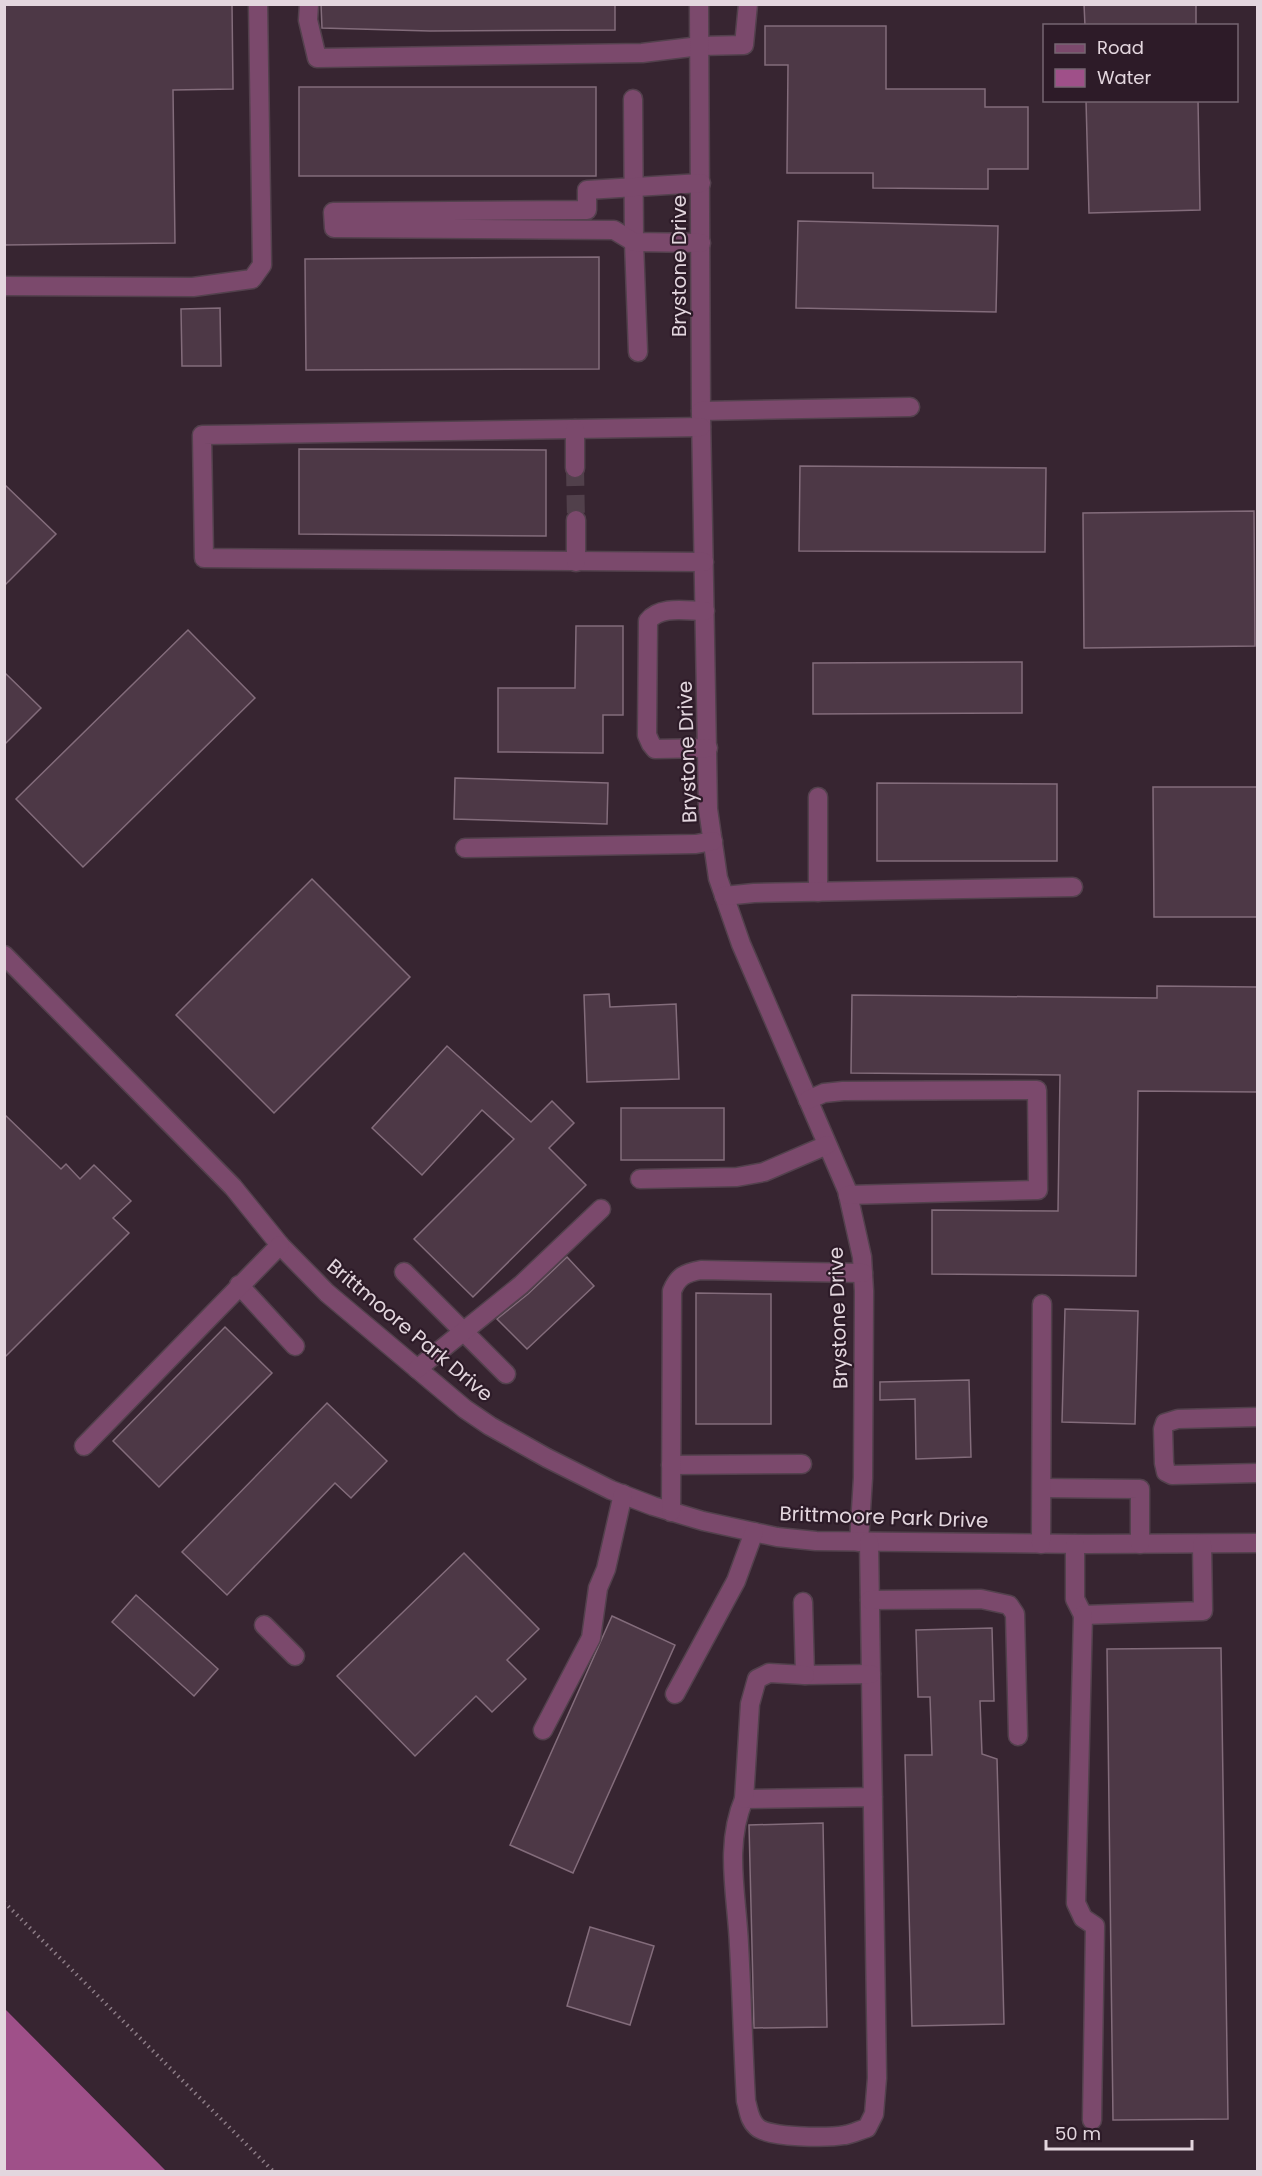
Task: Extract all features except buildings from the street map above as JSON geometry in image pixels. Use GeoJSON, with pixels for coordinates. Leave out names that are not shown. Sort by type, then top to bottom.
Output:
{"type":"FeatureCollection","features":[{"type":"Feature","properties":{"kind":"street"},"geometry":{"type":"LineString","coordinates":[[4,286],[193,287],[252,279],[262,265],[258,4]]}},
{"type":"Feature","properties":{"kind":"street"},"geometry":{"type":"LineString","coordinates":[[309,4],[308,20],[317,58],[642,53],[700,46],[744,45],[748,4]]}},
{"type":"Feature","properties":{"kind":"street","name":"Brystone Drive"},"geometry":{"type":"LineString","coordinates":[[699,4],[701,419],[708,809],[718,878],[724,896],[741,944],[848,1195],[856,1224],[863,1273],[864,1542],[870,1600],[877,2078],[874,2114],[867,2128],[846,2135],[777,2134],[759,2129],[751,2120],[746,2101],[739,1942],[733,1877],[733,1837],[737,1815],[744,1799]]}},
{"type":"Feature","properties":{"kind":"street"},"geometry":{"type":"LineString","coordinates":[[633,99],[634,242],[638,352]]}},
{"type":"Feature","properties":{"kind":"street"},"geometry":{"type":"LineString","coordinates":[[701,183],[587,190],[587,210],[333,212],[334,228],[614,230],[634,242],[701,243]]}},
{"type":"Feature","properties":{"kind":"street"},"geometry":{"type":"LineString","coordinates":[[515,210],[515,230]]}},
{"type":"Feature","properties":{"kind":"street"},"geometry":{"type":"LineString","coordinates":[[704,562],[204,558],[201,435],[575,429],[910,407]]}},
{"type":"Feature","properties":{"kind":"street"},"geometry":{"type":"LineString","coordinates":[[575,429],[575,468]]}},
{"type":"Feature","properties":{"kind":"street"},"geometry":{"type":"LineString","coordinates":[[576,520],[576,562]]}},
{"type":"Feature","properties":{"kind":"street"},"geometry":{"type":"LineString","coordinates":[[705,611],[665,612],[648,621],[647,735],[656,749],[708,748]]}},
{"type":"Feature","properties":{"kind":"street"},"geometry":{"type":"LineString","coordinates":[[818,797],[818,892]]}},
{"type":"Feature","properties":{"kind":"street"},"geometry":{"type":"LineString","coordinates":[[465,848],[696,844],[713,841]]}},
{"type":"Feature","properties":{"kind":"street"},"geometry":{"type":"LineString","coordinates":[[724,896],[754,893],[1073,887]]}},
{"type":"Feature","properties":{"kind":"street","name":"Brittmoore Park Drive"},"geometry":{"type":"LineString","coordinates":[[4,955],[233,1187],[280,1245],[327,1293],[457,1403],[490,1426],[547,1458],[623,1494],[703,1521],[777,1537],[816,1541],[1041,1544],[1257,1543]]}},
{"type":"Feature","properties":{"kind":"street"},"geometry":{"type":"LineString","coordinates":[[808,1100],[824,1093],[843,1091],[1037,1090],[1038,1190],[848,1195]]}},
{"type":"Feature","properties":{"kind":"street"},"geometry":{"type":"LineString","coordinates":[[640,1179],[737,1177],[764,1172],[827,1145]]}},
{"type":"Feature","properties":{"kind":"street"},"geometry":{"type":"LineString","coordinates":[[417,1369],[521,1285],[601,1209]]}},
{"type":"Feature","properties":{"kind":"street"},"geometry":{"type":"LineString","coordinates":[[84,1446],[280,1245]]}},
{"type":"Feature","properties":{"kind":"street"},"geometry":{"type":"LineString","coordinates":[[671,1512],[672,1291],[677,1279],[686,1272],[700,1270],[863,1273]]}},
{"type":"Feature","properties":{"kind":"street"},"geometry":{"type":"LineString","coordinates":[[404,1272],[461,1332],[506,1374]]}},
{"type":"Feature","properties":{"kind":"street"},"geometry":{"type":"LineString","coordinates":[[239,1285],[295,1346]]}},
{"type":"Feature","properties":{"kind":"street"},"geometry":{"type":"LineString","coordinates":[[1041,1544],[1042,1304]]}},
{"type":"Feature","properties":{"kind":"street"},"geometry":{"type":"LineString","coordinates":[[1257,1417],[1178,1419],[1165,1423],[1163,1429],[1166,1473],[1172,1475],[1257,1473]]}},
{"type":"Feature","properties":{"kind":"street"},"geometry":{"type":"LineString","coordinates":[[671,1465],[802,1464]]}},
{"type":"Feature","properties":{"kind":"street"},"geometry":{"type":"LineString","coordinates":[[1042,1488],[1140,1489],[1140,1544]]}},
{"type":"Feature","properties":{"kind":"street"},"geometry":{"type":"LineString","coordinates":[[543,1730],[591,1638],[597,1588],[606,1569],[623,1494]]}},
{"type":"Feature","properties":{"kind":"street"},"geometry":{"type":"LineString","coordinates":[[675,1694],[736,1581],[754,1532]]}},
{"type":"Feature","properties":{"kind":"street"},"geometry":{"type":"LineString","coordinates":[[1075,1544],[1075,1599],[1083,1615],[1076,1903],[1083,1918],[1095,1926],[1092,2120]]}},
{"type":"Feature","properties":{"kind":"street"},"geometry":{"type":"LineString","coordinates":[[1083,1615],[1203,1611],[1202,1544]]}},
{"type":"Feature","properties":{"kind":"street"},"geometry":{"type":"LineString","coordinates":[[870,1600],[981,1599],[1009,1605],[1016,1614],[1018,1736]]}},
{"type":"Feature","properties":{"kind":"street"},"geometry":{"type":"LineString","coordinates":[[803,1602],[805,1675]]}},
{"type":"Feature","properties":{"kind":"street"},"geometry":{"type":"LineString","coordinates":[[264,1624],[295,1656]]}},
{"type":"Feature","properties":{"kind":"street"},"geometry":{"type":"LineString","coordinates":[[871,1674],[770,1673],[757,1679],[750,1704],[744,1799],[873,1797]]}},
{"type":"Feature","properties":{"kind":"path"},"geometry":{"type":"LineString","coordinates":[[4,1902],[273,2172]]}},
{"type":"Feature","properties":{"kind":"water"},"geometry":{"type":"Polygon","coordinates":[[[5,2009],[166,2171],[5,2171],[5,2009]]]}},
{"type":"Feature","properties":{"kind":"tunnel"},"geometry":{"type":"LineString","coordinates":[[575,468],[576,520]]}}]}
